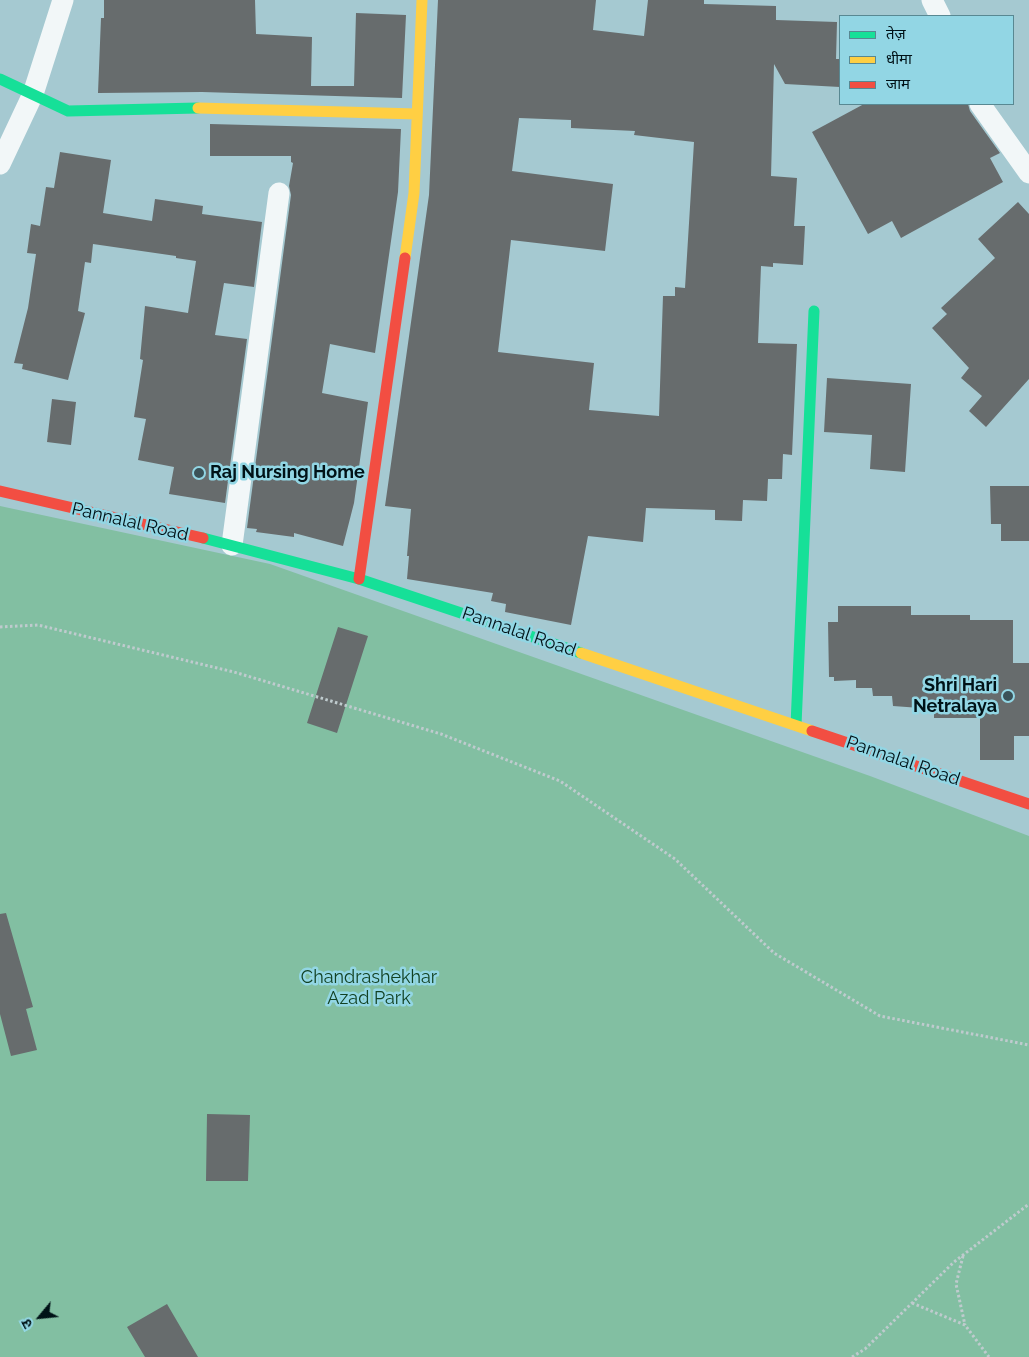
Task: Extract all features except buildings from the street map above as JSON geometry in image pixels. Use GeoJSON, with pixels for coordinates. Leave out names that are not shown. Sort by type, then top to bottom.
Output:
{"type":"FeatureCollection","features":[{"type":"Feature","properties":{"kind":"street"},"geometry":{"type":"LineString","coordinates":[[0,164],[33,94],[64,0]]}},
{"type":"Feature","properties":{"kind":"street"},"geometry":{"type":"LineString","coordinates":[[360,579],[414,193],[422,0]]}},
{"type":"Feature","properties":{"kind":"street"},"geometry":{"type":"LineString","coordinates":[[932,0],[940,15]]}},
{"type":"Feature","properties":{"kind":"street"},"geometry":{"type":"LineString","coordinates":[[0,79],[68,111],[202,108],[417,114]]}},
{"type":"Feature","properties":{"kind":"street"},"geometry":{"type":"LineString","coordinates":[[981,105],[1029,173]]}},
{"type":"Feature","properties":{"kind":"street"},"geometry":{"type":"LineString","coordinates":[[232,545],[279,193]]}},
{"type":"Feature","properties":{"kind":"street"},"geometry":{"type":"LineString","coordinates":[[796,725],[814,311]]}},
{"type":"Feature","properties":{"kind":"street","name":"Pannalal Road"},"geometry":{"type":"LineString","coordinates":[[0,491],[232,545],[360,579],[1029,804]]}},
{"type":"Feature","properties":{"kind":"path"},"geometry":{"type":"LineString","coordinates":[[0,627],[38,625],[234,672],[441,734],[560,781],[675,859],[774,954],[880,1016],[1029,1045]]}},
{"type":"Feature","properties":{"kind":"path"},"geometry":{"type":"LineString","coordinates":[[852,1357],[865,1349],[963,1255],[1029,1204]]}},
{"type":"Feature","properties":{"kind":"path"},"geometry":{"type":"LineString","coordinates":[[963,1255],[956,1284],[965,1325],[990,1357]]}},
{"type":"Feature","properties":{"kind":"path"},"geometry":{"type":"LineString","coordinates":[[912,1303],[965,1325]]}},
{"type":"Feature","properties":{"kind":"green space","name":"Chandrashekhar Azad Park"},"geometry":{"type":"Polygon","coordinates":[[[0,506],[270,564],[870,776],[1029,836],[1029,1357],[0,1357],[0,506]]]}},
{"type":"Feature","properties":{"kind":"traffic: fast"},"geometry":{"type":"LineString","coordinates":[[0,79],[68,111],[198,108]]}},
{"type":"Feature","properties":{"kind":"traffic: fast"},"geometry":{"type":"LineString","coordinates":[[796,725],[814,311]]}},
{"type":"Feature","properties":{"kind":"traffic: fast"},"geometry":{"type":"LineString","coordinates":[[203,538],[359,579],[581,653]]}},
{"type":"Feature","properties":{"kind":"traffic: slow"},"geometry":{"type":"LineString","coordinates":[[405,258],[414,193],[422,0]]}},
{"type":"Feature","properties":{"kind":"traffic: slow"},"geometry":{"type":"LineString","coordinates":[[198,108],[417,114]]}},
{"type":"Feature","properties":{"kind":"traffic: slow"},"geometry":{"type":"LineString","coordinates":[[581,653],[812,731]]}},
{"type":"Feature","properties":{"kind":"traffic: jam"},"geometry":{"type":"LineString","coordinates":[[359,579],[405,258]]}},
{"type":"Feature","properties":{"kind":"traffic: jam"},"geometry":{"type":"LineString","coordinates":[[0,491],[203,538]]}},
{"type":"Feature","properties":{"kind":"traffic: jam"},"geometry":{"type":"LineString","coordinates":[[812,731],[1029,804]]}},
{"type":"Feature","properties":{"kind":"place","name":"Raj Nursing Home"},"geometry":{"type":"Point","coordinates":[199,473]}},
{"type":"Feature","properties":{"kind":"place","name":"Shri Hari Netralaya"},"geometry":{"type":"Point","coordinates":[1008,696]}}]}
